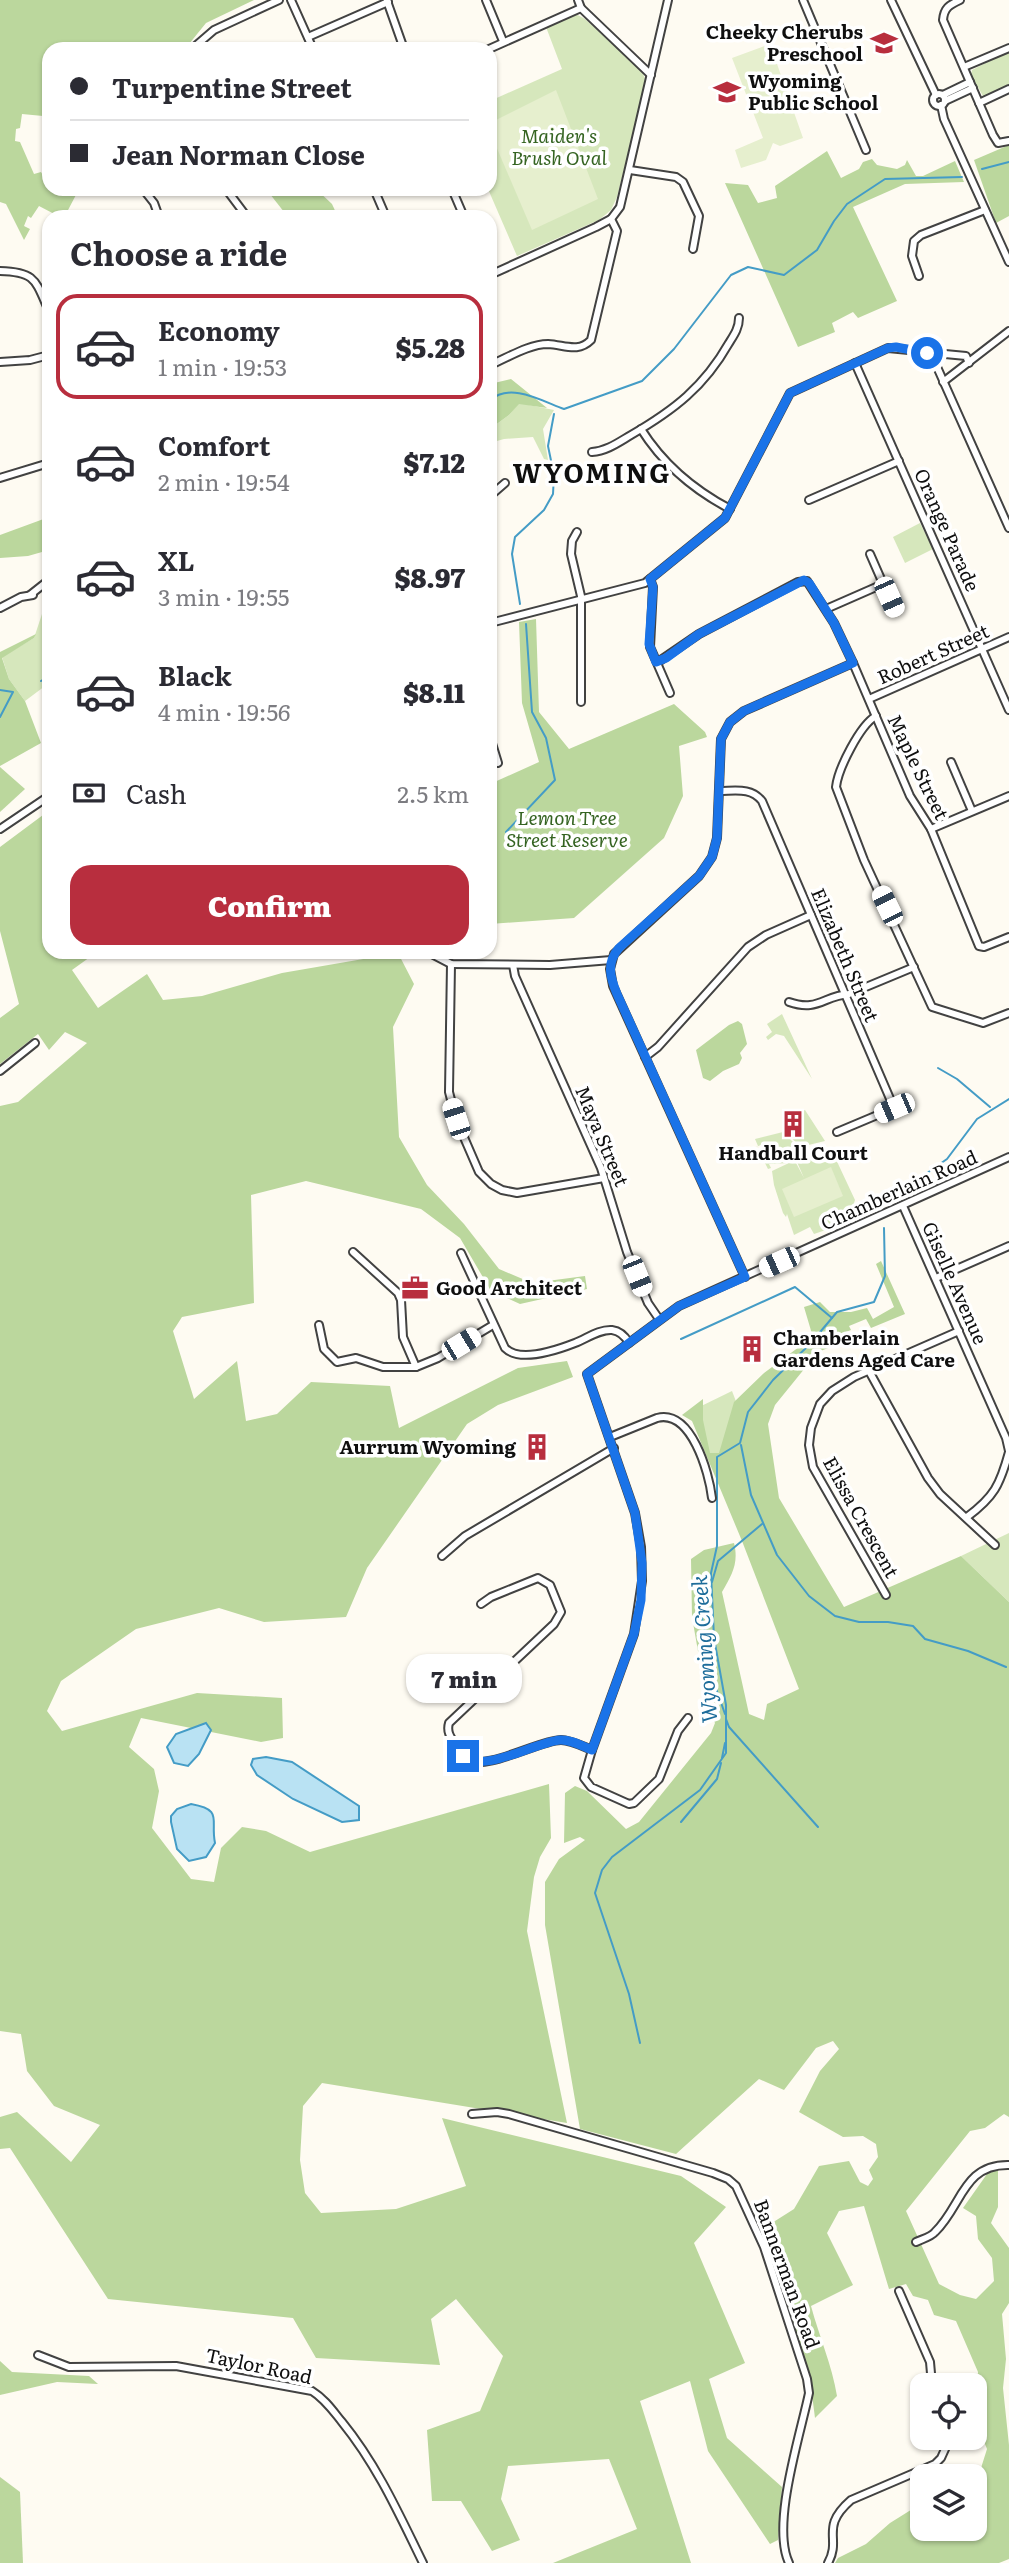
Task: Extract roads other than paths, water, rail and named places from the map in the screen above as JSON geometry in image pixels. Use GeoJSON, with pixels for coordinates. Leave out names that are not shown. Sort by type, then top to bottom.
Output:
{"type":"FeatureCollection","features":[{"type":"Feature","properties":{"kind":"street"},"geometry":{"type":"LineString","coordinates":[[200,42],[214,30],[279,0]]}},
{"type":"Feature","properties":{"kind":"street"},"geometry":{"type":"LineString","coordinates":[[291,0],[310,42]]}},
{"type":"Feature","properties":{"kind":"street"},"geometry":{"type":"LineString","coordinates":[[486,0],[503,41]]}},
{"type":"Feature","properties":{"kind":"street"},"geometry":{"type":"LineString","coordinates":[[578,0],[581,8],[652,75]]}},
{"type":"Feature","properties":{"kind":"street"},"geometry":{"type":"LineString","coordinates":[[497,272],[611,219],[620,207],[668,0]]}},
{"type":"Feature","properties":{"kind":"street"},"geometry":{"type":"LineString","coordinates":[[803,0],[866,150]]}},
{"type":"Feature","properties":{"kind":"street"},"geometry":{"type":"LineString","coordinates":[[891,0],[941,99],[944,119],[1009,262]]}},
{"type":"Feature","properties":{"kind":"street"},"geometry":{"type":"LineString","coordinates":[[960,0],[943,11],[943,20],[998,143],[1009,141]]}},
{"type":"Feature","properties":{"kind":"street"},"geometry":{"type":"LineString","coordinates":[[308,37],[387,1],[402,42]]}},
{"type":"Feature","properties":{"kind":"street"},"geometry":{"type":"LineString","coordinates":[[497,44],[581,8]]}},
{"type":"Feature","properties":{"kind":"street"},"geometry":{"type":"LineString","coordinates":[[964,67],[1009,48]]}},
{"type":"Feature","properties":{"kind":"street"},"geometry":{"type":"LineString","coordinates":[[941,99],[971,85]]}},
{"type":"Feature","properties":{"kind":"street"},"geometry":{"type":"LineString","coordinates":[[979,103],[1009,89]]}},
{"type":"Feature","properties":{"kind":"street"},"geometry":{"type":"LineString","coordinates":[[630,170],[676,177],[683,182],[699,216],[693,249]]}},
{"type":"Feature","properties":{"kind":"street"},"geometry":{"type":"LineString","coordinates":[[919,276],[912,256],[914,241],[921,235],[985,211]]}},
{"type":"Feature","properties":{"kind":"street"},"geometry":{"type":"LineString","coordinates":[[497,362],[537,345],[575,348],[592,340],[617,231],[611,219]]}},
{"type":"Feature","properties":{"kind":"street"},"geometry":{"type":"LineString","coordinates":[[0,271],[22,272],[30,276],[42,294]]}},
{"type":"Feature","properties":{"kind":"street"},"geometry":{"type":"LineString","coordinates":[[592,452],[606,450],[670,411],[699,384],[723,354],[738,328],[739,318]]}},
{"type":"Feature","properties":{"kind":"street"},"geometry":{"type":"LineString","coordinates":[[943,382],[1009,331]]}},
{"type":"Feature","properties":{"kind":"street"},"geometry":{"type":"LineString","coordinates":[[497,621],[640,585],[650,579],[720,524],[790,393],[888,348],[919,351],[933,358],[1009,528]]}},
{"type":"Feature","properties":{"kind":"street"},"geometry":{"type":"LineString","coordinates":[[946,354],[966,356],[970,363]]}},
{"type":"Feature","properties":{"kind":"street"},"geometry":{"type":"LineString","coordinates":[[0,362],[42,357]]}},
{"type":"Feature","properties":{"kind":"street","name":"Orange Parade"},"geometry":{"type":"LineString","coordinates":[[855,363],[1009,710]]}},
{"type":"Feature","properties":{"kind":"street"},"geometry":{"type":"LineString","coordinates":[[641,429],[661,456],[691,485],[730,509]]}},
{"type":"Feature","properties":{"kind":"street"},"geometry":{"type":"LineString","coordinates":[[809,500],[899,461]]}},
{"type":"Feature","properties":{"kind":"street"},"geometry":{"type":"LineString","coordinates":[[0,478],[42,465]]}},
{"type":"Feature","properties":{"kind":"street"},"geometry":{"type":"LineString","coordinates":[[497,490],[505,483]]}},
{"type":"Feature","properties":{"kind":"street"},"geometry":{"type":"LineString","coordinates":[[577,532],[570,554],[580,600],[581,702]]}},
{"type":"Feature","properties":{"kind":"street"},"geometry":{"type":"LineString","coordinates":[[870,554],[895,611]]}},
{"type":"Feature","properties":{"kind":"street"},"geometry":{"type":"LineString","coordinates":[[650,579],[653,587],[649,644],[670,693]]}},
{"type":"Feature","properties":{"kind":"street","name":"Maple Street"},"geometry":{"type":"LineString","coordinates":[[658,662],[699,634],[804,580],[809,583],[826,609],[853,663],[910,796],[931,829],[979,946],[984,947],[1009,937]]}},
{"type":"Feature","properties":{"kind":"street"},"geometry":{"type":"LineString","coordinates":[[826,609],[883,584]]}},
{"type":"Feature","properties":{"kind":"street"},"geometry":{"type":"LineString","coordinates":[[0,607],[20,597],[31,595],[42,586]]}},
{"type":"Feature","properties":{"kind":"street","name":"Robert Street"},"geometry":{"type":"LineString","coordinates":[[869,699],[1009,637]]}},
{"type":"Feature","properties":{"kind":"street"},"geometry":{"type":"LineString","coordinates":[[745,1277],[613,986],[611,960],[619,948],[707,867],[715,848],[721,739],[730,722],[744,711],[853,663]]}},
{"type":"Feature","properties":{"kind":"street"},"geometry":{"type":"LineString","coordinates":[[876,716],[868,722],[847,756],[836,788],[864,860],[929,1004],[935,1009],[983,1023],[1009,1013]]}},
{"type":"Feature","properties":{"kind":"street"},"geometry":{"type":"LineString","coordinates":[[951,762],[972,811]]}},
{"type":"Feature","properties":{"kind":"street","name":"Elizabeth Street"},"geometry":{"type":"LineString","coordinates":[[719,790],[747,791],[762,801],[894,1108],[837,1132]]}},
{"type":"Feature","properties":{"kind":"street"},"geometry":{"type":"LineString","coordinates":[[931,829],[1009,796]]}},
{"type":"Feature","properties":{"kind":"street"},"geometry":{"type":"LineString","coordinates":[[0,830],[42,800]]}},
{"type":"Feature","properties":{"kind":"street"},"geometry":{"type":"LineString","coordinates":[[645,1056],[658,1047],[748,947],[766,935],[811,915]]}},
{"type":"Feature","properties":{"kind":"street"},"geometry":{"type":"LineString","coordinates":[[441,959],[450,964],[513,965],[611,960]]}},
{"type":"Feature","properties":{"kind":"street"},"geometry":{"type":"LineString","coordinates":[[450,964],[449,1092],[456,1119],[479,1172],[491,1184],[517,1193],[604,1178]]}},
{"type":"Feature","properties":{"kind":"street","name":"Maya Street"},"geometry":{"type":"LineString","coordinates":[[513,965],[515,976],[604,1178],[627,1252],[648,1303],[659,1320]]}},
{"type":"Feature","properties":{"kind":"street"},"geometry":{"type":"LineString","coordinates":[[789,1002],[810,1007],[914,967]]}},
{"type":"Feature","properties":{"kind":"street"},"geometry":{"type":"LineString","coordinates":[[0,1071],[34,1043]]}},
{"type":"Feature","properties":{"kind":"street","name":"Chamberlain Road"},"geometry":{"type":"LineString","coordinates":[[688,1718],[678,1731],[659,1779],[634,1803],[629,1804],[591,1787],[584,1778],[634,1634],[642,1581],[639,1529],[587,1374],[679,1306],[1009,1157]]}},
{"type":"Feature","properties":{"kind":"street","name":"Giselle Avenue"},"geometry":{"type":"LineString","coordinates":[[903,1206],[1006,1438],[1009,1452],[1001,1482],[990,1498],[967,1517]]}},
{"type":"Feature","properties":{"kind":"street"},"geometry":{"type":"LineString","coordinates":[[936,1278],[1009,1246]]}},
{"type":"Feature","properties":{"kind":"street"},"geometry":{"type":"LineString","coordinates":[[353,1252],[398,1293],[401,1300],[400,1328],[416,1367]]}},
{"type":"Feature","properties":{"kind":"street"},"geometry":{"type":"LineString","coordinates":[[461,1254],[505,1349],[515,1355],[560,1348],[610,1330],[621,1333],[629,1343]]}},
{"type":"Feature","properties":{"kind":"street"},"geometry":{"type":"LineString","coordinates":[[319,1325],[324,1349],[337,1362],[356,1358],[383,1367],[416,1367],[438,1358],[493,1325]]}},
{"type":"Feature","properties":{"kind":"street","name":"Elissa Crescent"},"geometry":{"type":"LineString","coordinates":[[886,1595],[817,1476],[810,1457],[811,1428],[820,1404],[838,1385],[959,1331]]}},
{"type":"Feature","properties":{"kind":"street"},"geometry":{"type":"LineString","coordinates":[[869,1371],[928,1478],[940,1494],[995,1545]]}},
{"type":"Feature","properties":{"kind":"street"},"geometry":{"type":"LineString","coordinates":[[610,1437],[664,1416],[676,1419],[685,1426],[691,1436],[707,1476],[712,1498]]}},
{"type":"Feature","properties":{"kind":"street"},"geometry":{"type":"LineString","coordinates":[[442,1556],[465,1536],[614,1448]]}},
{"type":"Feature","properties":{"kind":"street"},"geometry":{"type":"LineString","coordinates":[[481,1604],[491,1597],[538,1578],[550,1584],[561,1612],[554,1625],[449,1723],[448,1731],[463,1756],[478,1762],[563,1740],[592,1750]]}},
{"type":"Feature","properties":{"kind":"street","name":"Bannerman Road"},"geometry":{"type":"LineString","coordinates":[[472,2114],[509,2114],[713,2173],[728,2179],[736,2186],[764,2247],[807,2379],[809,2393],[787,2491],[782,2530],[789,2563]]}},
{"type":"Feature","properties":{"kind":"street"},"geometry":{"type":"LineString","coordinates":[[916,2242],[935,2233],[973,2176],[991,2166],[1009,2165]]}},
{"type":"Feature","properties":{"kind":"street"},"geometry":{"type":"LineString","coordinates":[[900,2291],[930,2362],[931,2373]]}},
{"type":"Feature","properties":{"kind":"street","name":"Taylor Road"},"geometry":{"type":"LineString","coordinates":[[38,2355],[69,2367],[192,2368],[312,2391],[350,2432],[379,2473],[423,2563]]}},
{"type":"Feature","properties":{"kind":"street"},"geometry":{"type":"LineString","coordinates":[[828,2563],[833,2546],[831,2531],[842,2508],[851,2500],[935,2464],[946,2450]]}},
{"type":"Feature","properties":{"kind":"water"},"geometry":{"type":"Polygon","coordinates":[[[206,1723],[211,1730],[199,1754],[188,1766],[174,1763],[167,1747],[176,1734],[206,1723]]]}},
{"type":"Feature","properties":{"kind":"water"},"geometry":{"type":"Polygon","coordinates":[[[266,1757],[292,1762],[359,1806],[359,1820],[342,1822],[293,1799],[257,1775],[251,1765],[253,1759],[266,1757]]]}},
{"type":"Feature","properties":{"kind":"water"},"geometry":{"type":"Polygon","coordinates":[[[191,1804],[208,1809],[212,1813],[215,1843],[206,1857],[189,1861],[177,1849],[171,1816],[177,1809],[191,1804]]]}},
{"type":"Feature","properties":{"kind":"waterway"},"geometry":{"type":"LineString","coordinates":[[982,169],[1009,162]]}},
{"type":"Feature","properties":{"kind":"waterway"},"geometry":{"type":"LineString","coordinates":[[497,396],[507,393],[527,395],[564,409],[642,381],[674,349],[731,275],[748,267],[784,275],[817,250],[847,204],[885,179],[962,177]]}},
{"type":"Feature","properties":{"kind":"waterway"},"geometry":{"type":"LineString","coordinates":[[520,604],[512,554],[515,537],[544,510],[553,494],[554,475],[548,446],[554,414]]}},
{"type":"Feature","properties":{"kind":"waterway"},"geometry":{"type":"LineString","coordinates":[[506,832],[555,780],[546,738],[532,712],[526,624]]}},
{"type":"Feature","properties":{"kind":"waterway"},"geometry":{"type":"LineString","coordinates":[[0,690],[13,692],[0,717]]}},
{"type":"Feature","properties":{"kind":"waterway"},"geometry":{"type":"LineString","coordinates":[[938,1068],[957,1079],[990,1107]]}},
{"type":"Feature","properties":{"kind":"waterway","name":"Wyoming Creek"},"geometry":{"type":"LineString","coordinates":[[883,1203],[898,1185],[920,1178],[947,1159],[977,1119],[1009,1099]]}},
{"type":"Feature","properties":{"kind":"waterway","name":"Wyoming Creek"},"geometry":{"type":"LineString","coordinates":[[640,2043],[629,1994],[595,1893],[602,1870],[612,1857],[700,1790],[726,1753],[726,1705],[714,1638],[711,1573],[717,1546],[717,1457],[740,1443],[748,1412],[773,1380],[810,1344],[837,1312],[874,1302],[885,1276],[884,1228]]}},
{"type":"Feature","properties":{"kind":"waterway"},"geometry":{"type":"LineString","coordinates":[[681,1339],[795,1287],[832,1318]]}},
{"type":"Feature","properties":{"kind":"waterway"},"geometry":{"type":"LineString","coordinates":[[741,1445],[751,1495],[777,1555],[809,1596],[835,1616],[859,1622],[888,1622],[913,1626],[925,1639],[968,1651],[1006,1667]]}},
{"type":"Feature","properties":{"kind":"waterway"},"geometry":{"type":"LineString","coordinates":[[712,1582],[718,1561],[762,1524]]}},
{"type":"Feature","properties":{"kind":"waterway"},"geometry":{"type":"LineString","coordinates":[[711,1587],[702,1618],[712,1677],[725,1714]]}},
{"type":"Feature","properties":{"kind":"waterway"},"geometry":{"type":"LineString","coordinates":[[726,1719],[729,1727],[818,1827]]}},
{"type":"Feature","properties":{"kind":"waterway","name":"Wyoming Creek"},"geometry":{"type":"LineString","coordinates":[[722,1758],[725,1743]]}},
{"type":"Feature","properties":{"kind":"waterway"},"geometry":{"type":"LineString","coordinates":[[681,1822],[717,1779],[721,1763]]}},
{"type":"Feature","properties":{"kind":"place","name":"Cheeky Cherubs Preschool"},"geometry":{"type":"Point","coordinates":[884,43]}},
{"type":"Feature","properties":{"kind":"place","name":"Wyoming Public School"},"geometry":{"type":"Point","coordinates":[727,92]}},
{"type":"Feature","properties":{"kind":"place","name":"Handball Court"},"geometry":{"type":"Point","coordinates":[793,1124]}},
{"type":"Feature","properties":{"kind":"place","name":"Good Architect"},"geometry":{"type":"Point","coordinates":[415,1288]}},
{"type":"Feature","properties":{"kind":"place","name":"Chamberlain Gardens Aged Care"},"geometry":{"type":"Point","coordinates":[752,1349]}},
{"type":"Feature","properties":{"kind":"place","name":"Aurrum Wyoming"},"geometry":{"type":"Point","coordinates":[537,1447]}},
{"type":"Feature","properties":{"kind":"district","name":"WYOMING"},"geometry":{"type":"Point","coordinates":[592,474]}},
{"type":"Feature","properties":{"kind":"park label","name":"Maiden's Brush Oval"},"geometry":{"type":"Point","coordinates":[559,147]}},
{"type":"Feature","properties":{"kind":"park label","name":"Lemon Tree Street Reserve"},"geometry":{"type":"Point","coordinates":[567,829]}}]}
